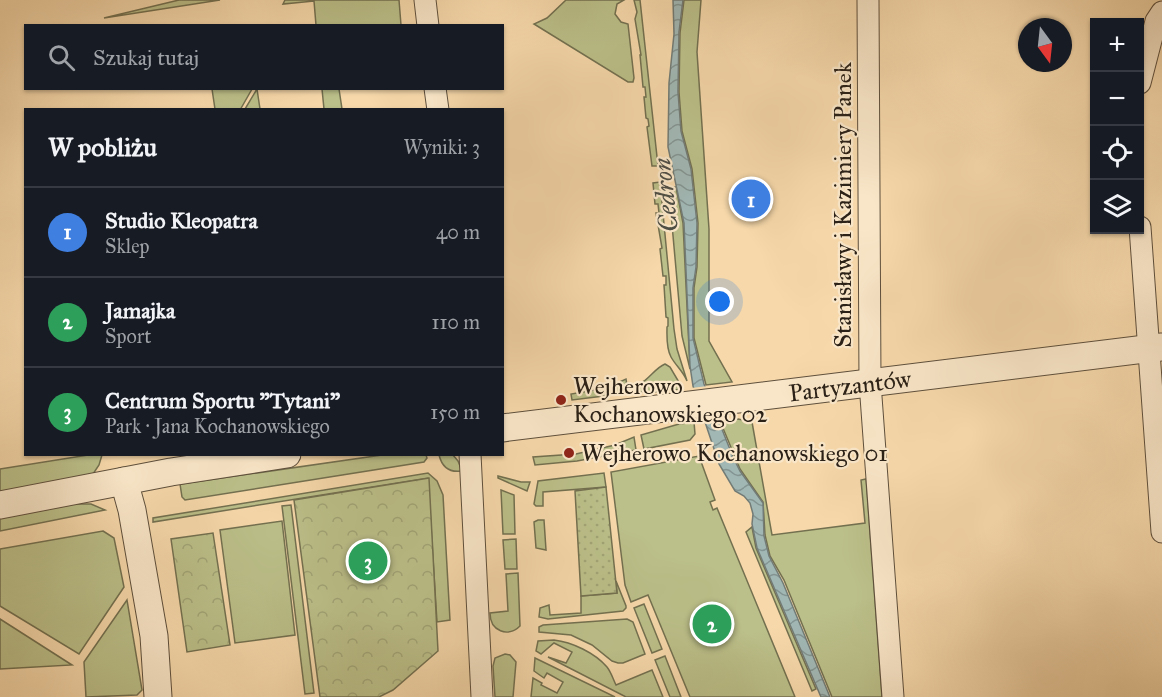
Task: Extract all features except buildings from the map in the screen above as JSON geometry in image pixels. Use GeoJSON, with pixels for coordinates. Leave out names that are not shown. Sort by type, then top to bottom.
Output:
{"type":"FeatureCollection","features":[{"type":"Feature","properties":{"kind":"street"},"geometry":{"type":"LineString","coordinates":[[425,0],[428,24]]}},
{"type":"Feature","properties":{"kind":"street","name":"Stanisławy i Kazimiery Panek"},"geometry":{"type":"LineString","coordinates":[[868,0],[870,383],[893,697]]}},
{"type":"Feature","properties":{"kind":"street"},"geometry":{"type":"LineString","coordinates":[[1143,72],[1156,21],[1162,12]]}},
{"type":"Feature","properties":{"kind":"street"},"geometry":{"type":"LineString","coordinates":[[435,90],[438,108]]}},
{"type":"Feature","properties":{"kind":"street"},"geometry":{"type":"LineString","coordinates":[[1141,234],[1155,348],[1162,532]]}},
{"type":"Feature","properties":{"kind":"street","name":"Partyzantów"},"geometry":{"type":"LineString","coordinates":[[504,428],[1155,348]]}},
{"type":"Feature","properties":{"kind":"street"},"geometry":{"type":"LineString","coordinates":[[0,505],[238,460],[271,456]]}},
{"type":"Feature","properties":{"kind":"street"},"geometry":{"type":"LineString","coordinates":[[470,456],[482,697]]}},
{"type":"Feature","properties":{"kind":"street"},"geometry":{"type":"LineString","coordinates":[[124,481],[132,510],[154,636],[158,697]]}},
{"type":"Feature","properties":{"kind":"green space"},"geometry":{"type":"Polygon","coordinates":[[[179,0],[220,0],[104,18],[179,0]]]}},
{"type":"Feature","properties":{"kind":"green space"},"geometry":{"type":"Polygon","coordinates":[[[285,0],[399,0],[401,24],[316,24],[314,1],[283,4],[285,0]]]}},
{"type":"Feature","properties":{"kind":"green space"},"geometry":{"type":"Polygon","coordinates":[[[566,0],[624,0],[617,4],[615,14],[621,22],[628,24],[633,82],[628,82],[534,24],[547,18],[566,0]]]}},
{"type":"Feature","properties":{"kind":"green space"},"geometry":{"type":"Polygon","coordinates":[[[634,0],[640,0],[658,166],[652,166],[634,0]]]}},
{"type":"Feature","properties":{"kind":"green space"},"geometry":{"type":"Polygon","coordinates":[[[684,0],[701,0],[697,52],[709,229],[709,341],[732,382],[706,385],[694,338],[698,223],[692,169],[682,131],[679,92],[680,33],[684,0]]]}},
{"type":"Feature","properties":{"kind":"green space"},"geometry":{"type":"Polygon","coordinates":[[[212,90],[251,90],[241,108],[215,108],[212,90]]]}},
{"type":"Feature","properties":{"kind":"green space"},"geometry":{"type":"Polygon","coordinates":[[[256,90],[257,90],[260,108],[246,108],[256,90]]]}},
{"type":"Feature","properties":{"kind":"green space"},"geometry":{"type":"Polygon","coordinates":[[[322,90],[339,90],[342,108],[324,108],[322,90]]]}},
{"type":"Feature","properties":{"kind":"green space"},"geometry":{"type":"Polygon","coordinates":[[[660,182],[674,329],[677,349],[687,381],[671,357],[668,346],[668,318],[666,317],[664,285],[666,285],[666,276],[663,276],[660,249],[662,248],[656,213],[659,213],[658,204],[655,204],[653,183],[660,182]]]}},
{"type":"Feature","properties":{"kind":"green space"},"geometry":{"type":"Polygon","coordinates":[[[673,187],[676,187],[683,223],[690,369],[682,336],[669,191],[674,191],[673,187]]]}},
{"type":"Feature","properties":{"kind":"green space"},"geometry":{"type":"Polygon","coordinates":[[[665,364],[670,367],[683,389],[637,392],[635,385],[644,381],[665,364]]]}},
{"type":"Feature","properties":{"kind":"green space"},"geometry":{"type":"Polygon","coordinates":[[[626,379],[628,393],[572,400],[571,394],[606,388],[626,379]]]}},
{"type":"Feature","properties":{"kind":"green space"},"geometry":{"type":"Polygon","coordinates":[[[738,419],[752,422],[772,535],[865,523],[861,480],[866,479],[882,697],[832,697],[784,580],[770,556],[765,535],[763,502],[740,469],[720,421],[738,419]]]}},
{"type":"Feature","properties":{"kind":"green space"},"geometry":{"type":"Polygon","coordinates":[[[694,422],[695,434],[690,440],[644,449],[641,435],[694,422]]]}},
{"type":"Feature","properties":{"kind":"green space"},"geometry":{"type":"Polygon","coordinates":[[[634,437],[636,450],[577,461],[535,465],[533,457],[576,454],[615,445],[634,437]]]}},
{"type":"Feature","properties":{"kind":"green space"},"geometry":{"type":"Polygon","coordinates":[[[82,456],[102,456],[93,474],[0,493],[0,469],[82,456]]]}},
{"type":"Feature","properties":{"kind":"green space"},"geometry":{"type":"Polygon","coordinates":[[[375,456],[426,456],[427,458],[424,462],[185,500],[182,497],[180,484],[375,456]]]}},
{"type":"Feature","properties":{"kind":"green space"},"geometry":{"type":"Polygon","coordinates":[[[439,456],[454,456],[462,471],[453,471],[442,463],[439,456]]]}},
{"type":"Feature","properties":{"kind":"green space"},"geometry":{"type":"Polygon","coordinates":[[[699,456],[715,500],[710,502],[713,510],[717,508],[795,697],[690,697],[648,595],[631,602],[625,585],[611,472],[699,456]]]}},
{"type":"Feature","properties":{"kind":"green space"},"geometry":{"type":"Polygon","coordinates":[[[428,473],[437,481],[443,495],[450,620],[437,622],[428,478],[153,522],[153,518],[428,473]]]}},
{"type":"Feature","properties":{"kind":"green space"},"geometry":{"type":"Polygon","coordinates":[[[604,473],[606,487],[543,492],[543,506],[534,504],[538,481],[604,473]]]}},
{"type":"Feature","properties":{"kind":"green space"},"geometry":{"type":"Polygon","coordinates":[[[498,476],[530,482],[527,491],[498,478],[498,476]]]}},
{"type":"Feature","properties":{"kind":"green space"},"geometry":{"type":"Polygon","coordinates":[[[429,478],[438,651],[393,690],[379,697],[320,697],[294,500],[429,478]]]}},
{"type":"Feature","properties":{"kind":"green space"},"geometry":{"type":"Polygon","coordinates":[[[606,487],[617,593],[581,596],[575,491],[606,487]]]}},
{"type":"Feature","properties":{"kind":"green space"},"geometry":{"type":"Polygon","coordinates":[[[501,490],[514,495],[515,534],[503,534],[501,490]]]}},
{"type":"Feature","properties":{"kind":"green space"},"geometry":{"type":"Polygon","coordinates":[[[73,504],[91,504],[105,510],[0,531],[0,517],[73,504]]]}},
{"type":"Feature","properties":{"kind":"green space"},"geometry":{"type":"Polygon","coordinates":[[[291,505],[314,693],[305,694],[282,506],[291,505]]]}},
{"type":"Feature","properties":{"kind":"green space"},"geometry":{"type":"Polygon","coordinates":[[[544,520],[546,550],[536,548],[534,522],[544,520]]]}},
{"type":"Feature","properties":{"kind":"green space"},"geometry":{"type":"Polygon","coordinates":[[[282,521],[295,635],[235,643],[220,530],[282,521]]]}},
{"type":"Feature","properties":{"kind":"green space"},"geometry":{"type":"Polygon","coordinates":[[[752,527],[756,548],[816,689],[812,691],[746,532],[752,527]]]}},
{"type":"Feature","properties":{"kind":"green space"},"geometry":{"type":"Polygon","coordinates":[[[103,531],[114,538],[124,587],[79,654],[0,606],[0,549],[103,531]]]}},
{"type":"Feature","properties":{"kind":"green space"},"geometry":{"type":"Polygon","coordinates":[[[213,533],[230,645],[187,652],[171,539],[213,533]]]}},
{"type":"Feature","properties":{"kind":"green space"},"geometry":{"type":"Polygon","coordinates":[[[516,539],[517,569],[505,569],[503,540],[516,539]]]}},
{"type":"Feature","properties":{"kind":"green space"},"geometry":{"type":"Polygon","coordinates":[[[518,573],[520,626],[510,632],[500,631],[493,624],[490,613],[508,611],[506,574],[518,573]]]}},
{"type":"Feature","properties":{"kind":"green space"},"geometry":{"type":"Polygon","coordinates":[[[616,581],[626,606],[623,611],[548,619],[539,617],[540,608],[549,605],[550,615],[581,613],[581,596],[617,593],[616,581]]]}},
{"type":"Feature","properties":{"kind":"green space"},"geometry":{"type":"Polygon","coordinates":[[[127,600],[142,690],[137,695],[86,697],[84,662],[127,600]]]}},
{"type":"Feature","properties":{"kind":"green space"},"geometry":{"type":"Polygon","coordinates":[[[644,604],[662,649],[652,653],[634,608],[644,604]]]}},
{"type":"Feature","properties":{"kind":"green space"},"geometry":{"type":"Polygon","coordinates":[[[0,619],[72,665],[0,669],[0,619]]]}},
{"type":"Feature","properties":{"kind":"green space"},"geometry":{"type":"Polygon","coordinates":[[[627,619],[633,622],[645,654],[623,663],[612,661],[592,645],[571,635],[539,632],[539,627],[543,625],[627,619]]]}},
{"type":"Feature","properties":{"kind":"green space"},"geometry":{"type":"Polygon","coordinates":[[[554,640],[576,646],[596,657],[608,669],[616,685],[652,670],[663,697],[626,697],[548,657],[566,663],[572,652],[554,643],[541,654],[536,651],[538,641],[554,640]]]}},
{"type":"Feature","properties":{"kind":"green space"},"geometry":{"type":"Polygon","coordinates":[[[505,654],[510,655],[516,662],[513,697],[495,697],[493,666],[495,658],[505,654]]]}},
{"type":"Feature","properties":{"kind":"green space"},"geometry":{"type":"Polygon","coordinates":[[[665,656],[681,697],[670,697],[655,660],[665,656]]]}},
{"type":"Feature","properties":{"kind":"green space"},"geometry":{"type":"Polygon","coordinates":[[[535,658],[615,697],[531,697],[533,678],[557,693],[563,682],[547,673],[544,678],[534,671],[535,658]]]}},
{"type":"Feature","properties":{"kind":"water"},"geometry":{"type":"Polygon","coordinates":[[[673,0],[683,0],[679,32],[678,92],[681,131],[691,169],[697,223],[693,338],[704,384],[733,457],[763,503],[764,536],[769,556],[783,583],[830,697],[821,697],[757,548],[750,503],[735,491],[719,464],[693,386],[690,366],[684,223],[668,147],[669,83],[674,34],[673,0]]]}},
{"type":"Feature","properties":{"kind":"pier"},"geometry":{"type":"Polygon","coordinates":[[[708,386],[721,419],[702,421],[691,388],[708,386]]]}},
{"type":"Feature","properties":{"kind":"place","name":"Studio Kleopatra"},"geometry":{"type":"Point","coordinates":[751,199]}},
{"type":"Feature","properties":{"kind":"place","name":"Wejherowo Kochanowskiego 02"},"geometry":{"type":"Point","coordinates":[561,400]}},
{"type":"Feature","properties":{"kind":"place","name":"Wejherowo Kochanowskiego 01"},"geometry":{"type":"Point","coordinates":[569,453]}},
{"type":"Feature","properties":{"kind":"place","name":"Centrum Sportu \"Tytani\""},"geometry":{"type":"Point","coordinates":[368,561]}},
{"type":"Feature","properties":{"kind":"place","name":"Jamajka"},"geometry":{"type":"Point","coordinates":[712,624]}},
{"type":"Feature","properties":{"kind":"water label","name":"Cedron"},"geometry":{"type":"Point","coordinates":[665,195]}}]}
